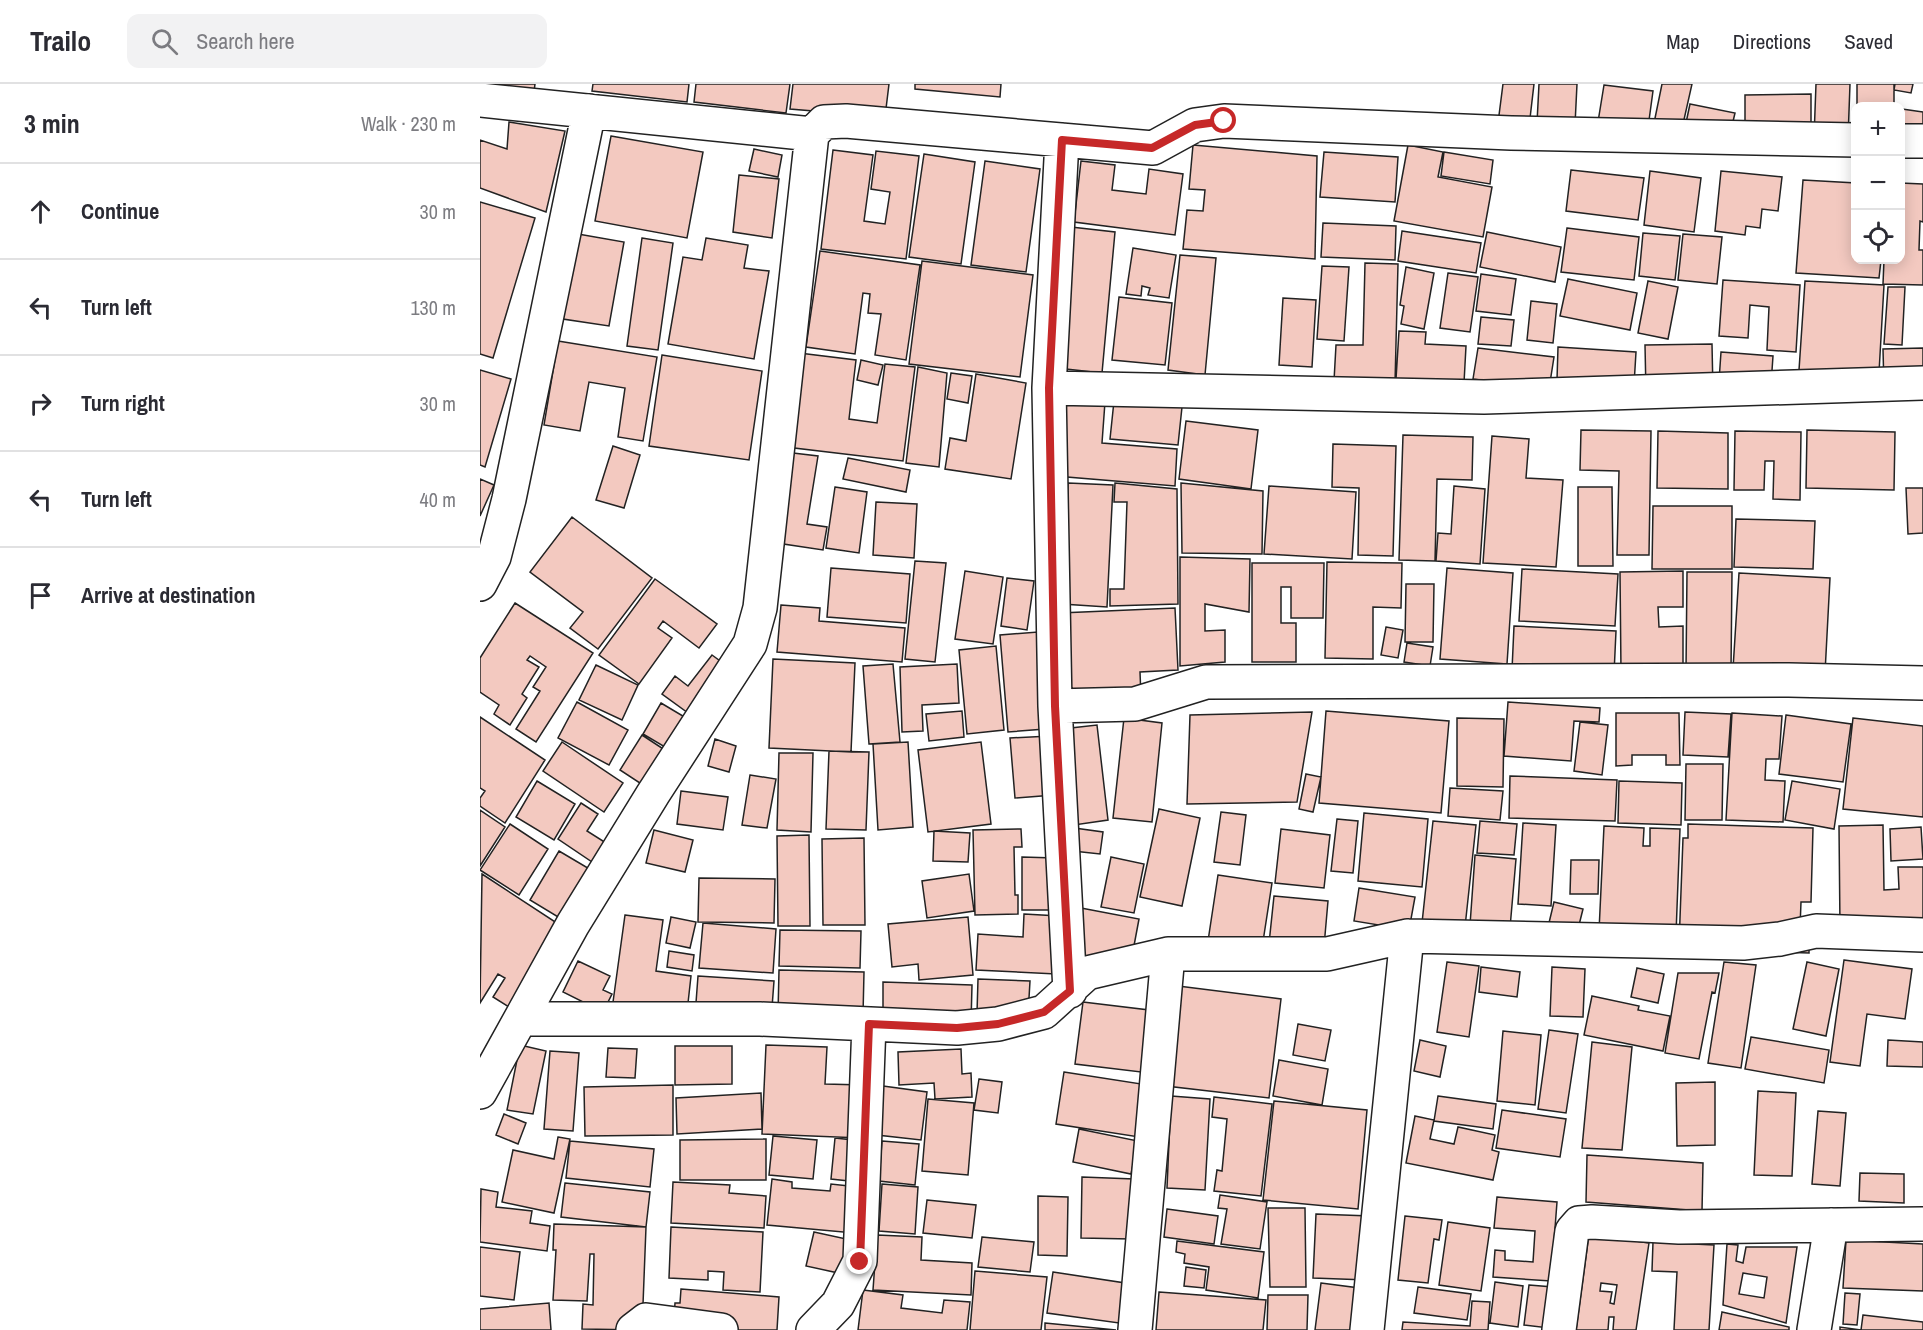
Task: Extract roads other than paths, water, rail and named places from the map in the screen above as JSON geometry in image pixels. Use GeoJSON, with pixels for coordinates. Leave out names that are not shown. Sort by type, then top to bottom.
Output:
{"type":"FeatureCollection","features":[{"type":"Feature","properties":{"kind":"street"},"geometry":{"type":"LineString","coordinates":[[480,100],[812,134]]}},
{"type":"Feature","properties":{"kind":"street"},"geometry":{"type":"LineString","coordinates":[[480,584],[494,557],[509,499],[589,111]]}},
{"type":"Feature","properties":{"kind":"street"},"geometry":{"type":"LineString","coordinates":[[480,1092],[490,1050],[520,1019],[573,924],[653,794],[750,644],[760,608],[812,134],[824,122],[846,121],[1152,148],[1195,125],[1224,121],[1511,133],[1851,140]]}},
{"type":"Feature","properties":{"kind":"street"},"geometry":{"type":"LineString","coordinates":[[1062,140],[1049,388],[1055,706],[1070,991]]}},
{"type":"Feature","properties":{"kind":"street"},"geometry":{"type":"LineString","coordinates":[[1905,141],[1923,141]]}},
{"type":"Feature","properties":{"kind":"street"},"geometry":{"type":"LineString","coordinates":[[1049,388],[1484,397],[1923,382]]}},
{"type":"Feature","properties":{"kind":"street"},"geometry":{"type":"LineString","coordinates":[[1055,706],[1135,704],[1206,682],[1789,680],[1923,683]]}},
{"type":"Feature","properties":{"kind":"street"},"geometry":{"type":"LineString","coordinates":[[520,1019],[760,1018],[957,1028],[998,1024],[1044,1012],[1070,991],[1087,973],[1168,954],[1327,954],[1407,936],[1743,943],[1816,931],[1923,935]]}},
{"type":"Feature","properties":{"kind":"street"},"geometry":{"type":"LineString","coordinates":[[1367,1330],[1407,936]]}},
{"type":"Feature","properties":{"kind":"street"},"geometry":{"type":"LineString","coordinates":[[1135,1330],[1168,954]]}},
{"type":"Feature","properties":{"kind":"street"},"geometry":{"type":"LineString","coordinates":[[813,1330],[838,1304],[860,1262],[869,1024]]}},
{"type":"Feature","properties":{"kind":"street"},"geometry":{"type":"LineString","coordinates":[[1559,1330],[1572,1231],[1579,1223],[1679,1227],[1923,1224]]}},
{"type":"Feature","properties":{"kind":"street"},"geometry":{"type":"LineString","coordinates":[[1814,1330],[1830,1225]]}},
{"type":"Feature","properties":{"kind":"street"},"geometry":{"type":"LineString","coordinates":[[633,1330],[646,1320],[721,1330]]}}]}
